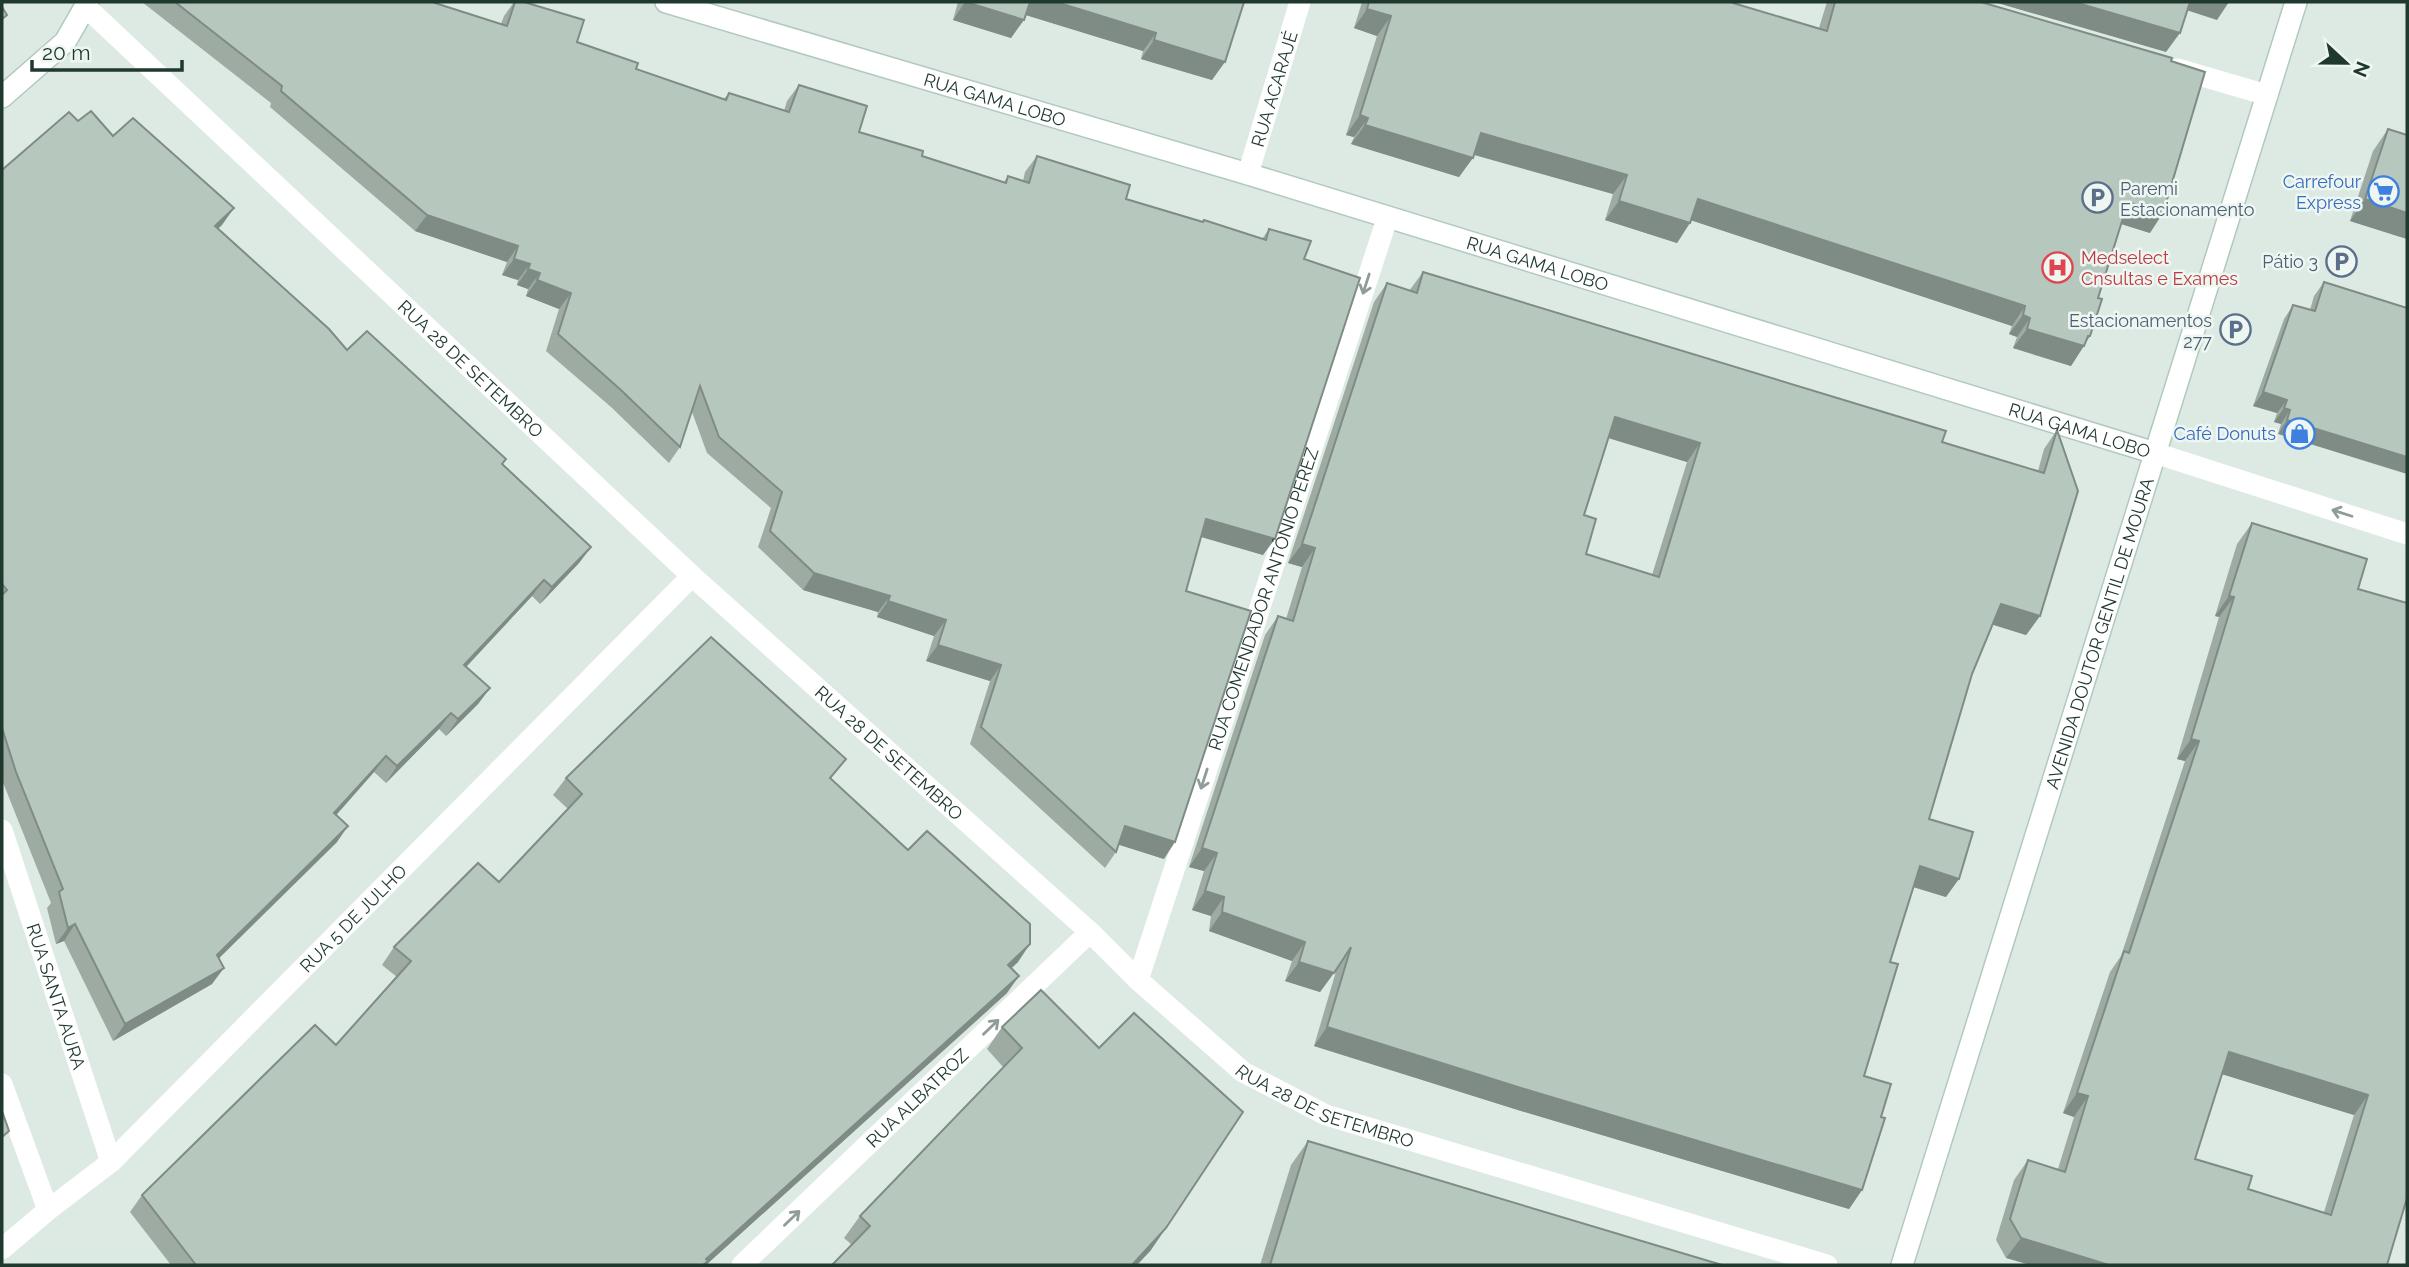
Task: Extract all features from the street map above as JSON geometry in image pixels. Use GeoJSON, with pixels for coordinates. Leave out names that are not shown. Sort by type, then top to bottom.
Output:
{"type":"FeatureCollection","features":[{"type":"Feature","properties":{"kind":"street","name":"RUA GAMA LOBO"},"geometry":{"type":"LineString","coordinates":[[666,2],[1248,174],[1387,219],[2155,453],[2407,534]]}},
{"type":"Feature","properties":{"kind":"street","name":"RUA ACARAJÉ"},"geometry":{"type":"LineString","coordinates":[[1248,174],[1300,2]]}},
{"type":"Feature","properties":{"kind":"street","name":"AVENIDA DOUTOR GENTIL DE MOURA"},"geometry":{"type":"LineString","coordinates":[[1902,1265],[2296,2]]}},
{"type":"Feature","properties":{"kind":"street"},"geometry":{"type":"LineString","coordinates":[[2,97],[65,42],[87,5]]}},
{"type":"Feature","properties":{"kind":"street","name":"RUA 28 DE SETEMBRO"},"geometry":{"type":"LineString","coordinates":[[87,5],[692,576],[1243,1072],[1326,1115],[1827,1265]]}},
{"type":"Feature","properties":{"kind":"street"},"geometry":{"type":"LineString","coordinates":[[2161,64],[2267,95]]}},
{"type":"Feature","properties":{"kind":"street","name":"RUA COMENDADOR ANTÔNIO PEREZ"},"geometry":{"type":"LineString","coordinates":[[1138,980],[1387,219]]}},
{"type":"Feature","properties":{"kind":"street","name":"RUA 5 DE JULHO"},"geometry":{"type":"LineString","coordinates":[[2,1249],[111,1162],[692,576]]}},
{"type":"Feature","properties":{"kind":"street","name":"RUA SANTA AURA"},"geometry":{"type":"LineString","coordinates":[[2,830],[111,1162]]}},
{"type":"Feature","properties":{"kind":"street","name":"RUA ALBATROZ"},"geometry":{"type":"LineString","coordinates":[[742,1265],[1090,932]]}},
{"type":"Feature","properties":{"kind":"street"},"geometry":{"type":"LineString","coordinates":[[2,1084],[48,1210]]}},
{"type":"Feature","properties":{"kind":"building"},"geometry":{"type":"Polygon","coordinates":[[[175,2],[436,2],[507,26],[515,2],[524,2],[584,20],[577,42],[638,63],[636,69],[726,100],[729,93],[789,112],[799,85],[867,106],[859,132],[923,151],[922,156],[1006,183],[1008,176],[1029,183],[1037,156],[1130,185],[1126,199],[1266,240],[1269,229],[1311,241],[1304,259],[1360,278],[1275,539],[1206,519],[1186,591],[1251,611],[1175,842],[1125,826],[1116,852],[981,727],[1001,665],[938,645],[946,620],[888,601],[890,596],[814,573],[770,531],[782,492],[719,437],[700,386],[680,447],[558,334],[571,293],[537,280],[540,273],[528,269],[530,264],[514,259],[518,246],[427,215],[281,91],[282,86],[175,2]]]}},
{"type":"Feature","properties":{"kind":"building"},"geometry":{"type":"Polygon","coordinates":[[[966,2],[1030,2],[1024,20],[966,2]]]}},
{"type":"Feature","properties":{"kind":"building"},"geometry":{"type":"Polygon","coordinates":[[[1056,2],[1244,2],[1225,62],[1154,40],[1156,33],[1056,2]]]}},
{"type":"Feature","properties":{"kind":"building"},"geometry":{"type":"Polygon","coordinates":[[[1369,2],[1733,2],[1827,31],[1835,2],[1981,2],[2172,58],[2171,61],[2205,72],[2163,213],[2128,202],[2098,298],[2102,299],[2084,346],[2027,329],[2030,318],[2023,315],[2025,306],[1698,199],[1690,223],[1619,201],[1627,175],[1481,133],[1473,158],[1365,125],[1368,118],[1360,115],[1391,16],[1367,9],[1369,2]]]}},
{"type":"Feature","properties":{"kind":"building"},"geometry":{"type":"Polygon","coordinates":[[[2074,2],[2190,2],[2180,33],[2074,2]]]}},
{"type":"Feature","properties":{"kind":"building"},"geometry":{"type":"Polygon","coordinates":[[[91,111],[113,136],[133,118],[234,208],[215,226],[329,329],[347,350],[367,331],[506,459],[502,464],[591,547],[552,587],[544,580],[464,665],[490,688],[458,719],[451,713],[397,766],[386,756],[334,813],[348,826],[217,955],[224,968],[125,1024],[75,924],[68,928],[59,892],[63,889],[16,772],[2,728],[2,595],[7,590],[2,584],[2,170],[69,112],[78,121],[91,111]]]}},
{"type":"Feature","properties":{"kind":"building"},"geometry":{"type":"Polygon","coordinates":[[[2388,129],[2407,135],[2407,213],[2365,199],[2388,129]]]}},
{"type":"Feature","properties":{"kind":"building"},"geometry":{"type":"Polygon","coordinates":[[[1423,272],[1946,431],[1942,442],[2044,473],[2057,430],[2078,491],[2040,616],[2001,604],[1972,674],[1929,819],[1973,832],[1959,879],[1920,866],[1890,962],[1898,964],[1864,1076],[1891,1084],[1881,1117],[1885,1118],[1862,1190],[1327,1027],[1351,947],[1334,973],[1299,962],[1305,942],[1222,912],[1224,897],[1205,891],[1217,853],[1202,848],[1278,616],[1293,621],[1315,548],[1302,544],[1387,283],[1417,293],[1423,272]],[[1615,417],[1584,515],[1596,519],[1586,554],[1659,577],[1700,443],[1615,417]]]}},
{"type":"Feature","properties":{"kind":"building"},"geometry":{"type":"Polygon","coordinates":[[[2324,282],[2407,308],[2407,457],[2287,420],[2290,410],[2284,408],[2287,400],[2263,392],[2293,305],[2315,311],[2324,282]]]}},
{"type":"Feature","properties":{"kind":"building"},"geometry":{"type":"Polygon","coordinates":[[[2252,523],[2367,559],[2358,589],[2407,603],[2407,1198],[2387,1265],[2109,1265],[2021,1238],[2010,1219],[2028,1160],[2065,1172],[2088,1096],[2077,1093],[2124,951],[2129,953],[2199,741],[2191,739],[2234,597],[2229,596],[2252,523]],[[2229,1052],[2195,1159],[2252,1176],[2248,1189],[2331,1215],[2368,1095],[2229,1052]]]}},
{"type":"Feature","properties":{"kind":"building"},"geometry":{"type":"Polygon","coordinates":[[[711,637],[846,759],[830,778],[908,850],[927,831],[1030,924],[1030,944],[1008,965],[1019,976],[706,1259],[708,1261],[703,1265],[196,1265],[142,1195],[315,1025],[336,1045],[411,961],[394,947],[478,863],[499,882],[582,794],[566,778],[711,637]]]}},
{"type":"Feature","properties":{"kind":"building"},"geometry":{"type":"Polygon","coordinates":[[[1041,990],[1099,1048],[1134,1013],[1243,1112],[1166,1228],[1132,1265],[832,1265],[870,1226],[860,1216],[1022,1048],[1002,1027],[1041,990]]]}},
{"type":"Feature","properties":{"kind":"building"},"geometry":{"type":"Polygon","coordinates":[[[2,1111],[9,1131],[2,1137],[2,1111]]]}},
{"type":"Feature","properties":{"kind":"building"},"geometry":{"type":"Polygon","coordinates":[[[1308,1141],[1722,1265],[1270,1265],[1308,1141]]]}},
{"type":"Feature","properties":{"kind":"place","name":"Carrefour Express"},"geometry":{"type":"Point","coordinates":[2384,191]}},
{"type":"Feature","properties":{"kind":"place","name":"Paremi Estacionamento"},"geometry":{"type":"Point","coordinates":[2097,198]}},
{"type":"Feature","properties":{"kind":"place","name":"Pátio 3"},"geometry":{"type":"Point","coordinates":[2341,261]}},
{"type":"Feature","properties":{"kind":"place","name":"Medselect Cnsultas e Exames"},"geometry":{"type":"Point","coordinates":[2058,267]}},
{"type":"Feature","properties":{"kind":"place","name":"Estacionamentos 277"},"geometry":{"type":"Point","coordinates":[2235,330]}},
{"type":"Feature","properties":{"kind":"place","name":"Café Donuts"},"geometry":{"type":"Point","coordinates":[2299,433]}}]}
